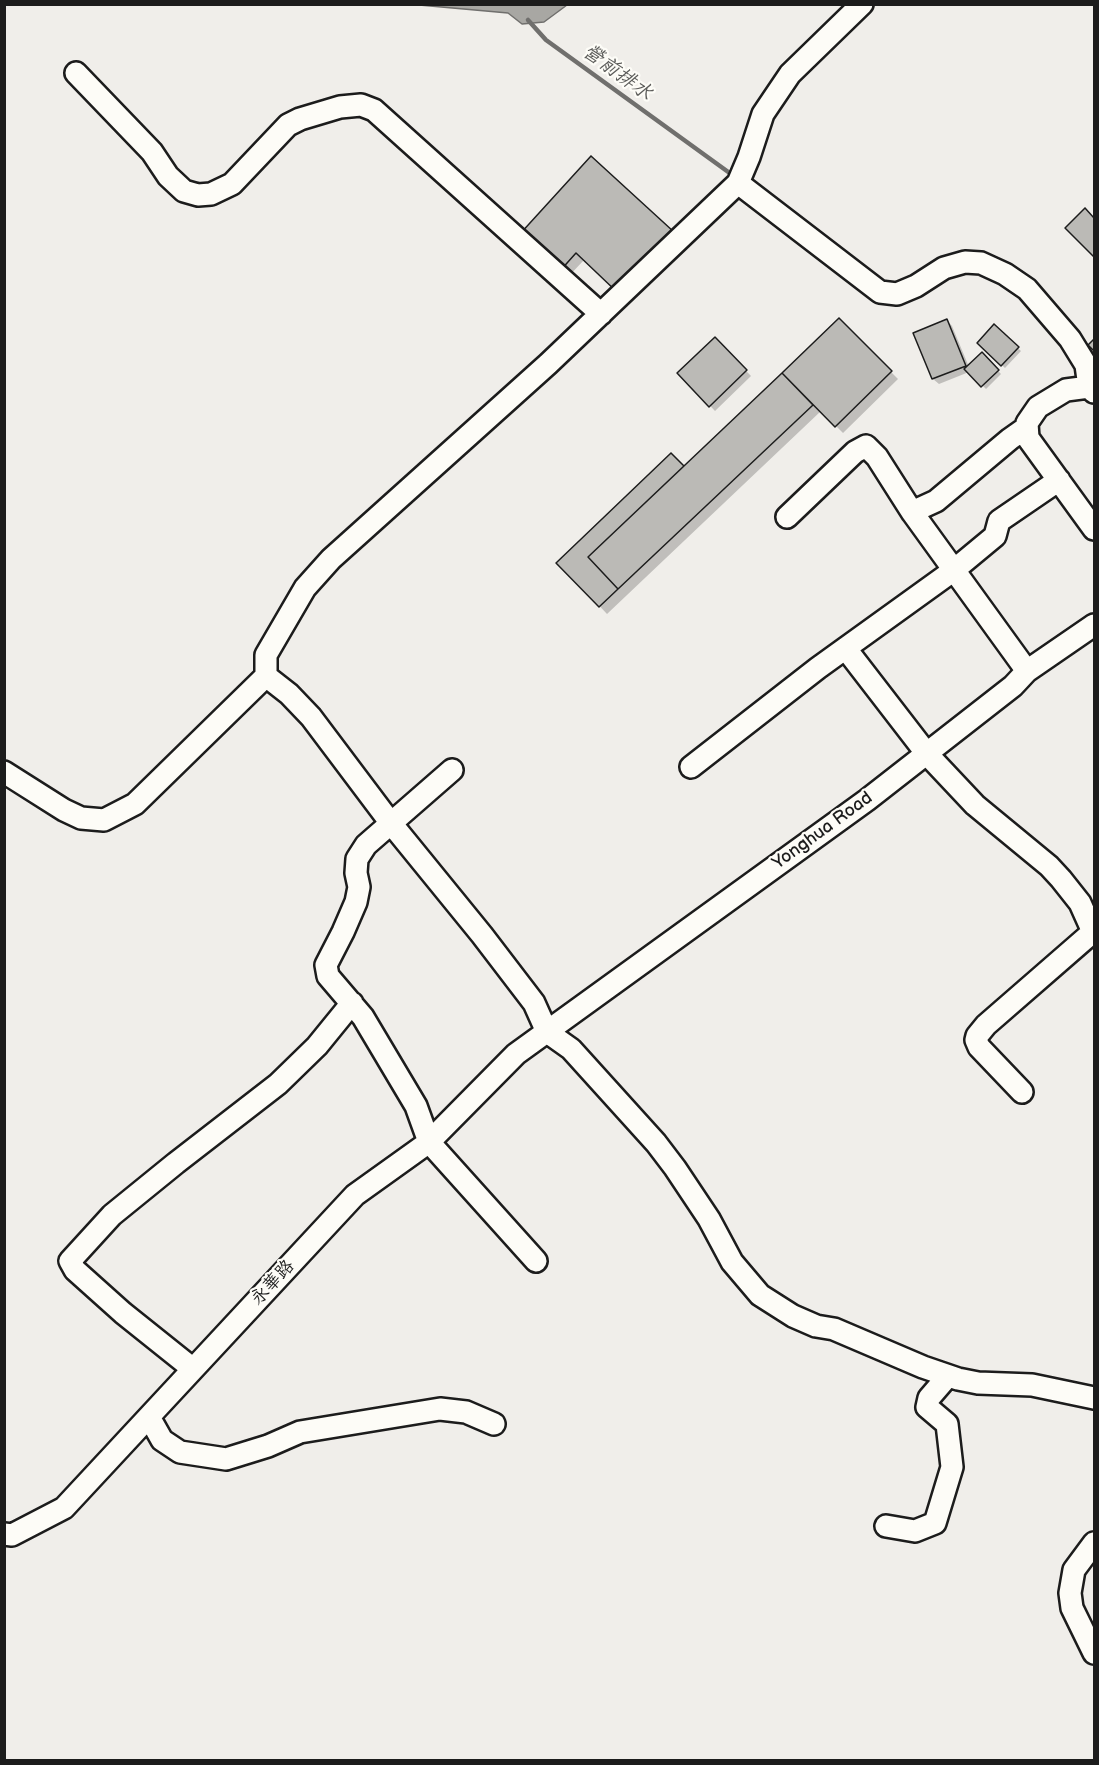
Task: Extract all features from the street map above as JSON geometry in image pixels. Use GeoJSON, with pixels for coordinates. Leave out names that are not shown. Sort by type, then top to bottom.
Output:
{"type":"FeatureCollection","features":[{"type":"Feature","properties":{"kind":"street"},"geometry":{"type":"LineString","coordinates":[[4,772],[64,810],[81,818],[104,819],[135,804],[266,676],[266,655],[305,588],[331,559],[548,364],[738,183],[763,114],[790,74],[861,4]]}},
{"type":"Feature","properties":{"kind":"street"},"geometry":{"type":"LineString","coordinates":[[76,73],[152,152],[168,176],[184,191],[198,195],[211,194],[232,184],[288,124],[340,107],[361,105],[374,110],[602,314]]}},
{"type":"Feature","properties":{"kind":"street"},"geometry":{"type":"LineString","coordinates":[[738,183],[880,292],[897,294],[916,286],[944,268],[965,262],[981,263],[1005,274],[1027,289],[1070,339],[1086,365],[1093,388],[1066,390],[1038,407],[1027,423],[1028,438],[1095,529]]}},
{"type":"Feature","properties":{"kind":"street"},"geometry":{"type":"LineString","coordinates":[[912,512],[936,501],[1027,427]]}},
{"type":"Feature","properties":{"kind":"street"},"geometry":{"type":"LineString","coordinates":[[787,516],[855,452],[866,446],[877,457],[912,512],[1027,671]]}},
{"type":"Feature","properties":{"kind":"street"},"geometry":{"type":"LineString","coordinates":[[691,767],[818,668],[954,570],[995,536],[999,521],[1059,480]]}},
{"type":"Feature","properties":{"kind":"street","name":"Yonghua Road"},"geometry":{"type":"LineString","coordinates":[[547,1032],[867,800],[1013,686],[1027,671],[1095,625]]}},
{"type":"Feature","properties":{"kind":"street"},"geometry":{"type":"LineString","coordinates":[[846,649],[927,754],[975,805],[1049,866],[1080,903],[1094,932],[977,1036],[979,1047],[1022,1092]]}},
{"type":"Feature","properties":{"kind":"street"},"geometry":{"type":"LineString","coordinates":[[266,676],[289,694],[311,717],[390,822],[534,1003],[547,1032],[571,1050],[656,1143],[709,1219],[732,1262],[760,1295],[793,1316],[816,1326],[834,1329],[948,1376],[978,1383],[1032,1385],[1095,1398]]}},
{"type":"Feature","properties":{"kind":"street"},"geometry":{"type":"LineString","coordinates":[[452,770],[366,845],[357,859],[356,873],[359,887],[356,902],[344,932],[326,965],[328,976],[363,1017],[416,1106],[429,1142],[536,1261]]}},
{"type":"Feature","properties":{"kind":"street"},"geometry":{"type":"LineString","coordinates":[[193,1369],[123,1314],[75,1270],[70,1261],[112,1215],[278,1084],[317,1046],[352,1003]]}},
{"type":"Feature","properties":{"kind":"street","name":"永華路"},"geometry":{"type":"LineString","coordinates":[[4,1534],[12,1535],[64,1508],[355,1195],[429,1142],[516,1054],[547,1032]]}},
{"type":"Feature","properties":{"kind":"street"},"geometry":{"type":"LineString","coordinates":[[886,1526],[915,1531],[935,1523],[952,1467],[947,1424],[927,1407],[928,1398],[948,1376]]}},
{"type":"Feature","properties":{"kind":"street"},"geometry":{"type":"LineString","coordinates":[[149,1417],[162,1440],[180,1452],[226,1459],[268,1446],[300,1432],[440,1409],[466,1412],[494,1424]]}},
{"type":"Feature","properties":{"kind":"street"},"geometry":{"type":"LineString","coordinates":[[1095,1543],[1074,1570],[1070,1593],[1072,1608],[1095,1653]]}},
{"type":"Feature","properties":{"kind":"shaded area"},"geometry":{"type":"Polygon","coordinates":[[[567,4],[544,22],[522,24],[508,13],[419,5],[567,4]]]}},
{"type":"Feature","properties":{"kind":"building"},"geometry":{"type":"Polygon","coordinates":[[[591,156],[674,232],[618,293],[576,253],[559,272],[519,235],[591,156]]]}},
{"type":"Feature","properties":{"kind":"building"},"geometry":{"type":"Polygon","coordinates":[[[1085,208],[1094,218],[1094,257],[1065,228],[1085,208]]]}},
{"type":"Feature","properties":{"kind":"building"},"geometry":{"type":"Polygon","coordinates":[[[839,318],[892,371],[835,427],[782,373],[839,318]]]}},
{"type":"Feature","properties":{"kind":"building"},"geometry":{"type":"Polygon","coordinates":[[[947,319],[966,366],[932,379],[913,333],[947,319]]]}},
{"type":"Feature","properties":{"kind":"building"},"geometry":{"type":"Polygon","coordinates":[[[994,324],[1019,347],[1001,366],[977,343],[994,324]]]}},
{"type":"Feature","properties":{"kind":"building"},"geometry":{"type":"Polygon","coordinates":[[[715,337],[747,370],[709,407],[677,373],[715,337]]]}},
{"type":"Feature","properties":{"kind":"building"},"geometry":{"type":"Polygon","coordinates":[[[1094,339],[1094,351],[1088,345],[1094,339]]]}},
{"type":"Feature","properties":{"kind":"building"},"geometry":{"type":"Polygon","coordinates":[[[982,352],[999,370],[981,387],[964,369],[982,352]]]}},
{"type":"Feature","properties":{"kind":"building"},"geometry":{"type":"Polygon","coordinates":[[[782,373],[813,405],[618,589],[588,557],[782,373]]]}},
{"type":"Feature","properties":{"kind":"building"},"geometry":{"type":"Polygon","coordinates":[[[671,453],[684,466],[588,557],[618,589],[599,607],[556,563],[671,453]]]}},
{"type":"Feature","properties":{"kind":"waterway","name":"營前排水"},"geometry":{"type":"LineString","coordinates":[[528,20],[546,40],[731,174]]}}]}
